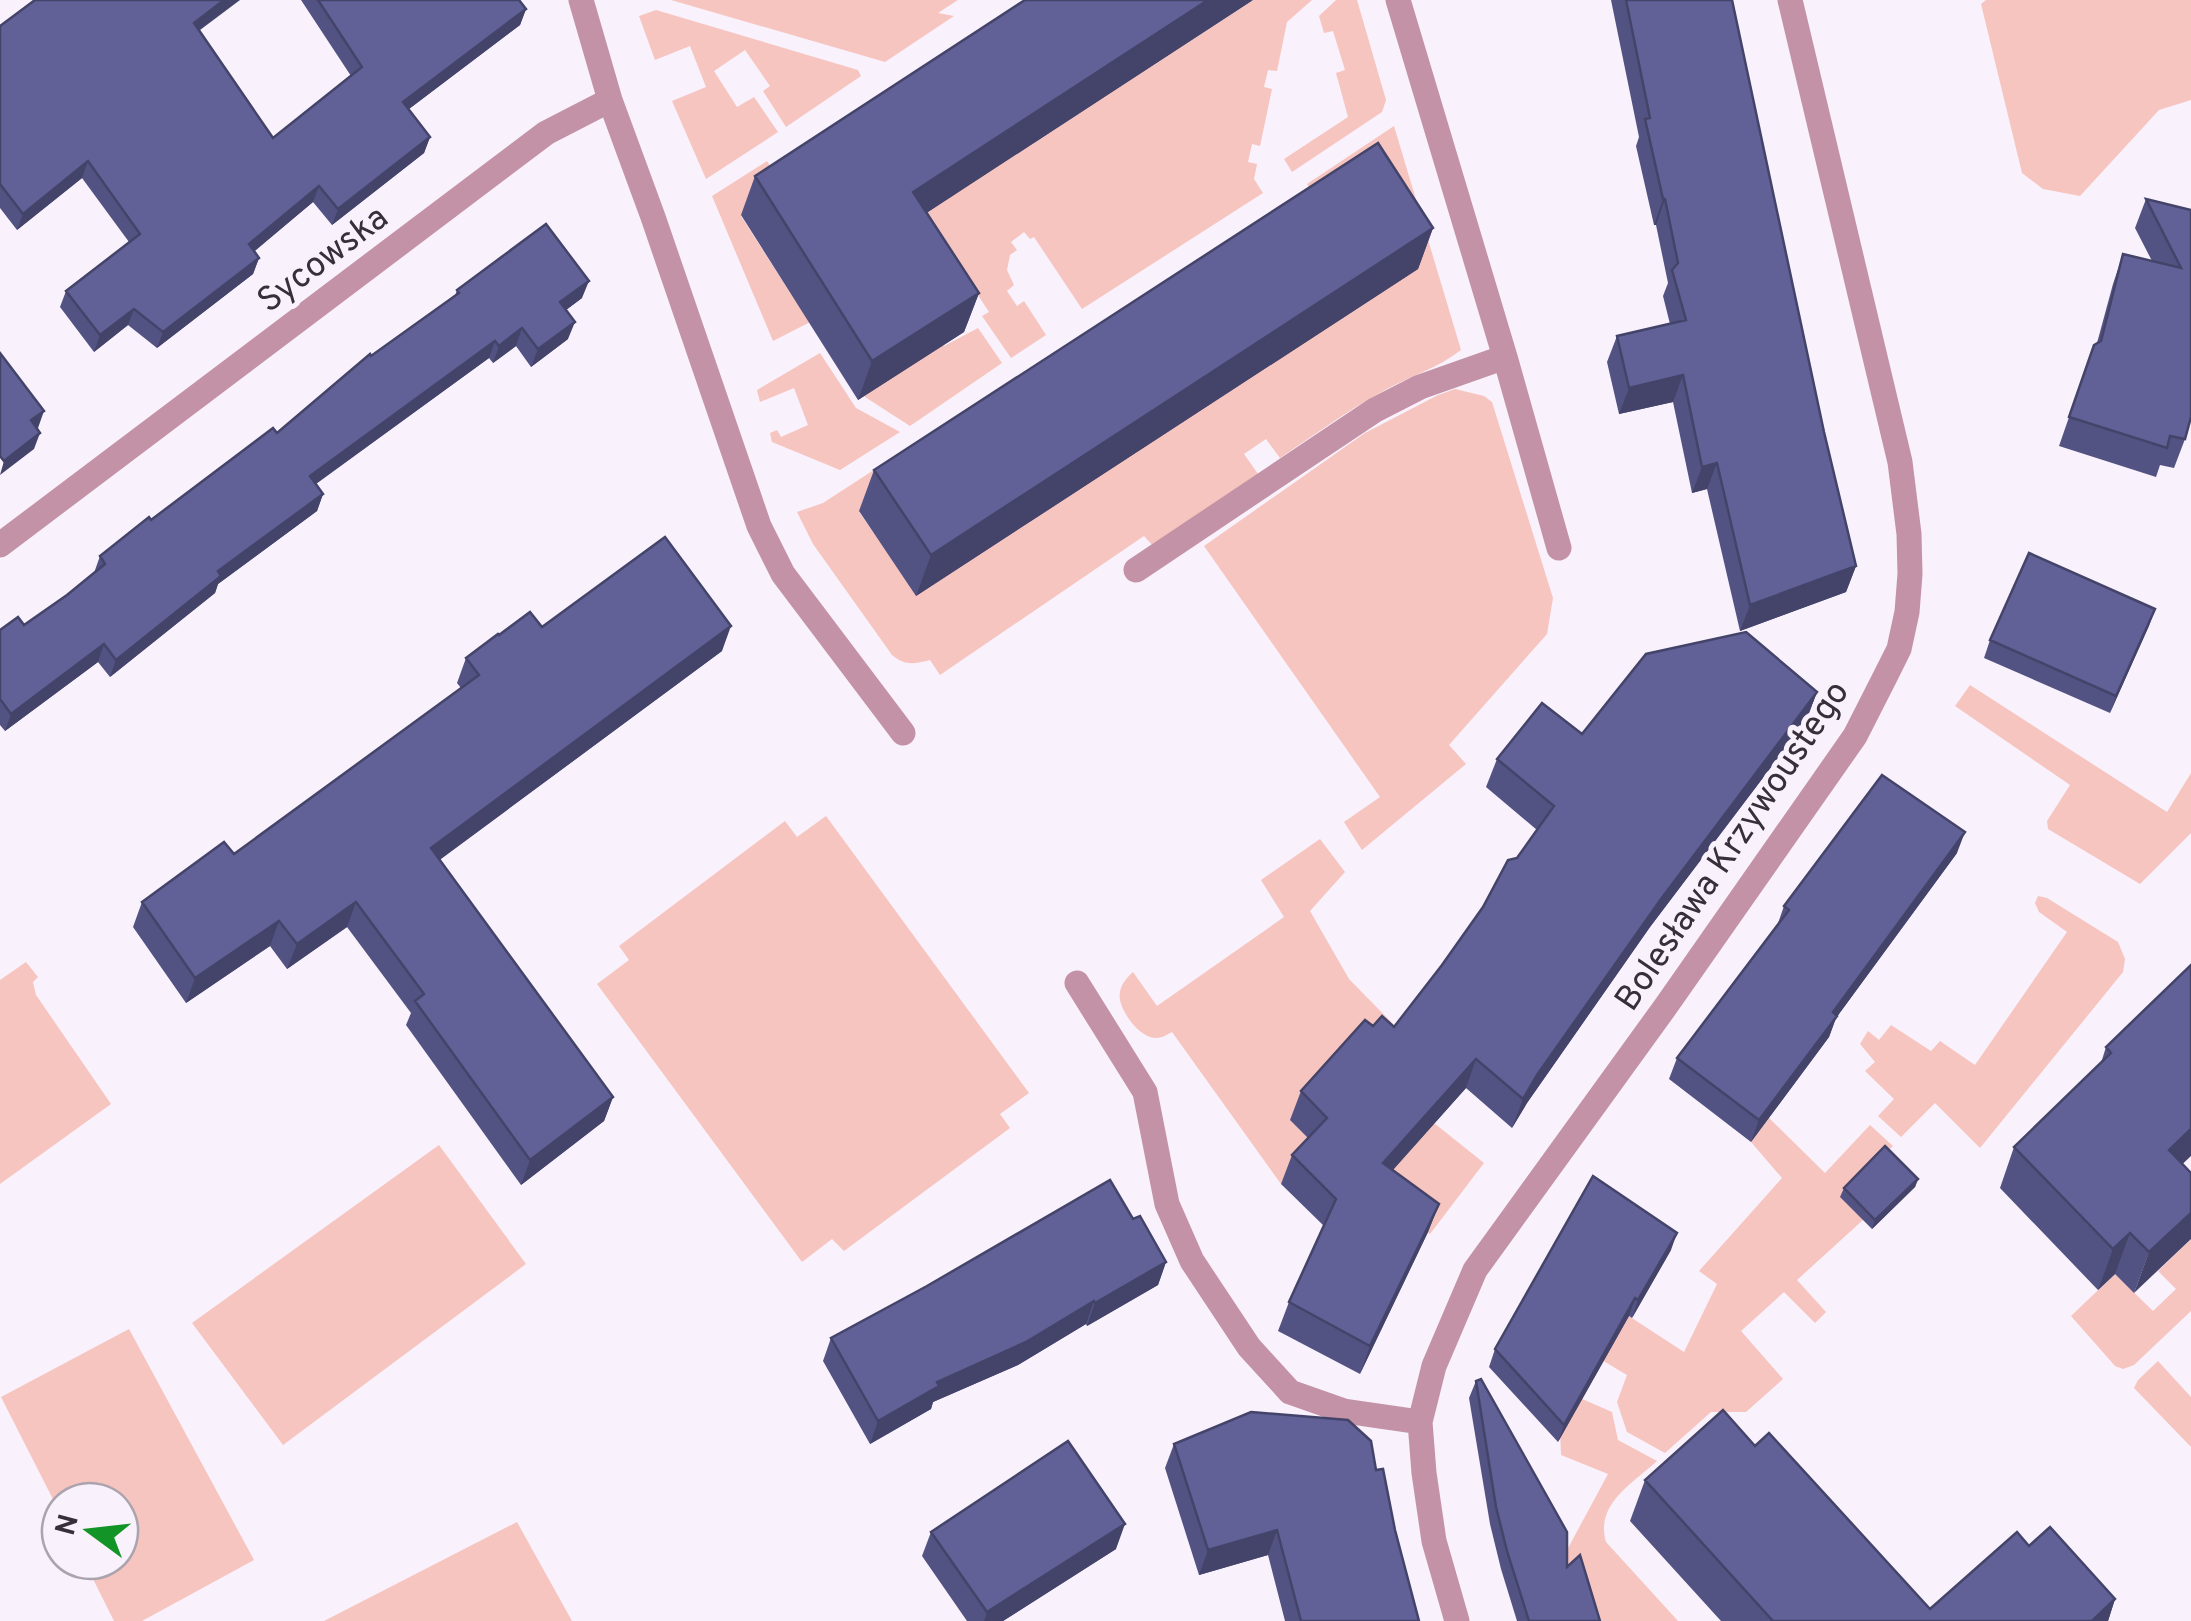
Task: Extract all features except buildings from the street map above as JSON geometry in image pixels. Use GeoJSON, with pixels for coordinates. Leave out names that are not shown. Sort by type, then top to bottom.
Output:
{"type":"FeatureCollection","features":[{"type":"Feature","properties":{"kind":"street"},"geometry":{"type":"LineString","coordinates":[[581,0],[610,100],[760,526],[784,574],[904,734]]}},
{"type":"Feature","properties":{"kind":"street"},"geometry":{"type":"LineString","coordinates":[[1398,0],[1559,548]]}},
{"type":"Feature","properties":{"kind":"street","name":"Bolesława Krzywoustego"},"geometry":{"type":"LineString","coordinates":[[1456,1621],[1434,1541],[1420,1422],[1434,1366],[1475,1270],[1699,960],[1854,736],[1899,649],[1910,574],[1900,462],[1790,0]]}},
{"type":"Feature","properties":{"kind":"street","name":"Sycowska"},"geometry":{"type":"LineString","coordinates":[[0,545],[546,133],[610,100]]}},
{"type":"Feature","properties":{"kind":"street"},"geometry":{"type":"LineString","coordinates":[[1136,570],[1375,410],[1420,387],[1506,357]]}},
{"type":"Feature","properties":{"kind":"street"},"geometry":{"type":"LineString","coordinates":[[1077,983],[1145,1092],[1167,1204],[1192,1261],[1249,1347],[1290,1392],[1344,1412],[1420,1422]]}},
{"type":"Feature","properties":{"kind":"shaded area"},"geometry":{"type":"Polygon","coordinates":[[[671,0],[958,0],[938,13],[954,16],[885,62],[671,0]]]}},
{"type":"Feature","properties":{"kind":"shaded area"},"geometry":{"type":"Polygon","coordinates":[[[1253,0],[1312,0],[1287,22],[1277,71],[1268,70],[1264,87],[1272,89],[1260,146],[1252,144],[1248,162],[1257,164],[1254,179],[1263,193],[1082,309],[1034,237],[1030,239],[1024,232],[1011,242],[1017,250],[1010,255],[1007,270],[1014,285],[1007,291],[1017,306],[1024,301],[1046,335],[1011,358],[982,316],[989,312],[974,289],[863,295],[773,341],[712,196],[767,161],[784,187],[741,216],[794,299],[1253,0]]]}},
{"type":"Feature","properties":{"kind":"shaded area"},"geometry":{"type":"Polygon","coordinates":[[[1336,0],[1357,0],[1386,100],[1382,112],[1292,172],[1284,159],[1348,117],[1336,73],[1345,70],[1333,31],[1324,33],[1319,16],[1336,0]]]}},
{"type":"Feature","properties":{"kind":"shaded area"},"geometry":{"type":"Polygon","coordinates":[[[1986,0],[2191,0],[2191,100],[2159,110],[2080,196],[2043,189],[2022,173],[1981,4],[1986,0]]]}},
{"type":"Feature","properties":{"kind":"shaded area"},"geometry":{"type":"Polygon","coordinates":[[[656,10],[858,70],[861,76],[786,127],[763,91],[770,86],[745,50],[714,71],[737,107],[754,97],[778,132],[706,179],[672,101],[706,87],[690,46],[655,60],[639,16],[656,10]]]}},
{"type":"Feature","properties":{"kind":"shaded area"},"geometry":{"type":"Polygon","coordinates":[[[1394,126],[1461,350],[1371,398],[1280,458],[1266,439],[1244,454],[1258,474],[1153,546],[1144,536],[940,675],[930,660],[910,663],[892,655],[813,544],[797,512],[823,503],[880,466],[895,488],[859,512],[917,595],[1323,210],[1307,184],[1394,126]]]}},
{"type":"Feature","properties":{"kind":"shaded area"},"geometry":{"type":"Polygon","coordinates":[[[925,316],[944,346],[978,328],[1002,363],[910,426],[865,397],[831,346],[925,316]]]}},
{"type":"Feature","properties":{"kind":"shaded area"},"geometry":{"type":"Polygon","coordinates":[[[820,353],[856,408],[900,432],[840,470],[772,442],[770,433],[777,430],[781,437],[808,425],[794,388],[760,402],[757,390],[820,353]]]}},
{"type":"Feature","properties":{"kind":"shaded area"},"geometry":{"type":"Polygon","coordinates":[[[1455,389],[1484,396],[1492,402],[1553,598],[1547,634],[1449,745],[1466,764],[1362,850],[1344,822],[1380,797],[1204,546],[1365,433],[1455,389]]]}},
{"type":"Feature","properties":{"kind":"shaded area"},"geometry":{"type":"Polygon","coordinates":[[[1970,685],[2167,812],[2191,773],[2191,833],[2140,884],[2048,829],[2047,821],[2070,785],[1955,706],[1970,685]]]}},
{"type":"Feature","properties":{"kind":"shaded area"},"geometry":{"type":"Polygon","coordinates":[[[826,816],[1029,1093],[1000,1114],[1010,1128],[844,1251],[832,1239],[802,1262],[597,984],[629,960],[619,946],[785,821],[797,837],[826,816]]]}},
{"type":"Feature","properties":{"kind":"shaded area"},"geometry":{"type":"Polygon","coordinates":[[[1320,839],[1345,872],[1310,911],[1349,979],[1401,1032],[1317,1146],[1281,1184],[1172,1032],[1157,1038],[1139,1030],[1125,1012],[1120,992],[1133,972],[1157,1006],[1284,917],[1261,880],[1320,839]]]}},
{"type":"Feature","properties":{"kind":"shaded area"},"geometry":{"type":"Polygon","coordinates":[[[2038,896],[2118,942],[2125,959],[2123,972],[1980,1148],[1935,1103],[1901,1137],[1878,1116],[1894,1099],[1865,1071],[1875,1062],[1860,1044],[1868,1031],[1879,1040],[1891,1025],[1931,1051],[1940,1041],[1975,1065],[2067,932],[2039,912],[2035,903],[2038,896]]]}},
{"type":"Feature","properties":{"kind":"shaded area"},"geometry":{"type":"Polygon","coordinates":[[[26,962],[38,977],[33,982],[36,995],[111,1104],[0,1184],[0,980],[26,962]]]}},
{"type":"Feature","properties":{"kind":"shaded area"},"geometry":{"type":"Polygon","coordinates":[[[1769,1118],[1825,1173],[1870,1125],[1893,1146],[1859,1177],[1863,1220],[1797,1280],[1826,1312],[1815,1323],[1784,1292],[1741,1331],[1783,1379],[1746,1412],[1711,1412],[1665,1453],[1627,1432],[1617,1402],[1627,1375],[1595,1356],[1621,1311],[1684,1352],[1717,1284],[1699,1271],[1782,1178],[1751,1142],[1769,1118]]]}},
{"type":"Feature","properties":{"kind":"shaded area"},"geometry":{"type":"Polygon","coordinates":[[[1434,1123],[1484,1163],[1430,1234],[1366,1186],[1392,1170],[1434,1123]]]}},
{"type":"Feature","properties":{"kind":"shaded area"},"geometry":{"type":"Polygon","coordinates":[[[439,1145],[526,1264],[283,1445],[192,1323],[439,1145]]]}},
{"type":"Feature","properties":{"kind":"shaded area"},"geometry":{"type":"Polygon","coordinates":[[[2191,1239],[2191,1311],[2134,1365],[2123,1369],[2115,1366],[2071,1316],[2115,1274],[2153,1311],[2176,1289],[2158,1271],[2191,1239]]]}},
{"type":"Feature","properties":{"kind":"shaded area"},"geometry":{"type":"Polygon","coordinates":[[[129,1329],[254,1560],[142,1621],[114,1621],[94,1581],[140,1581],[140,1481],[44,1481],[1,1397],[129,1329]]]}},
{"type":"Feature","properties":{"kind":"shaded area"},"geometry":{"type":"Polygon","coordinates":[[[2158,1361],[2191,1397],[2191,1447],[2134,1388],[2158,1361]]]}},
{"type":"Feature","properties":{"kind":"shaded area"},"geometry":{"type":"Polygon","coordinates":[[[1573,1395],[1612,1412],[1618,1440],[1657,1461],[1618,1496],[1604,1529],[1606,1542],[1678,1621],[1572,1621],[1577,1579],[1562,1553],[1608,1474],[1561,1455],[1560,1430],[1573,1395]]]}},
{"type":"Feature","properties":{"kind":"shaded area"},"geometry":{"type":"Polygon","coordinates":[[[517,1522],[572,1621],[324,1621],[517,1522]]]}}]}
